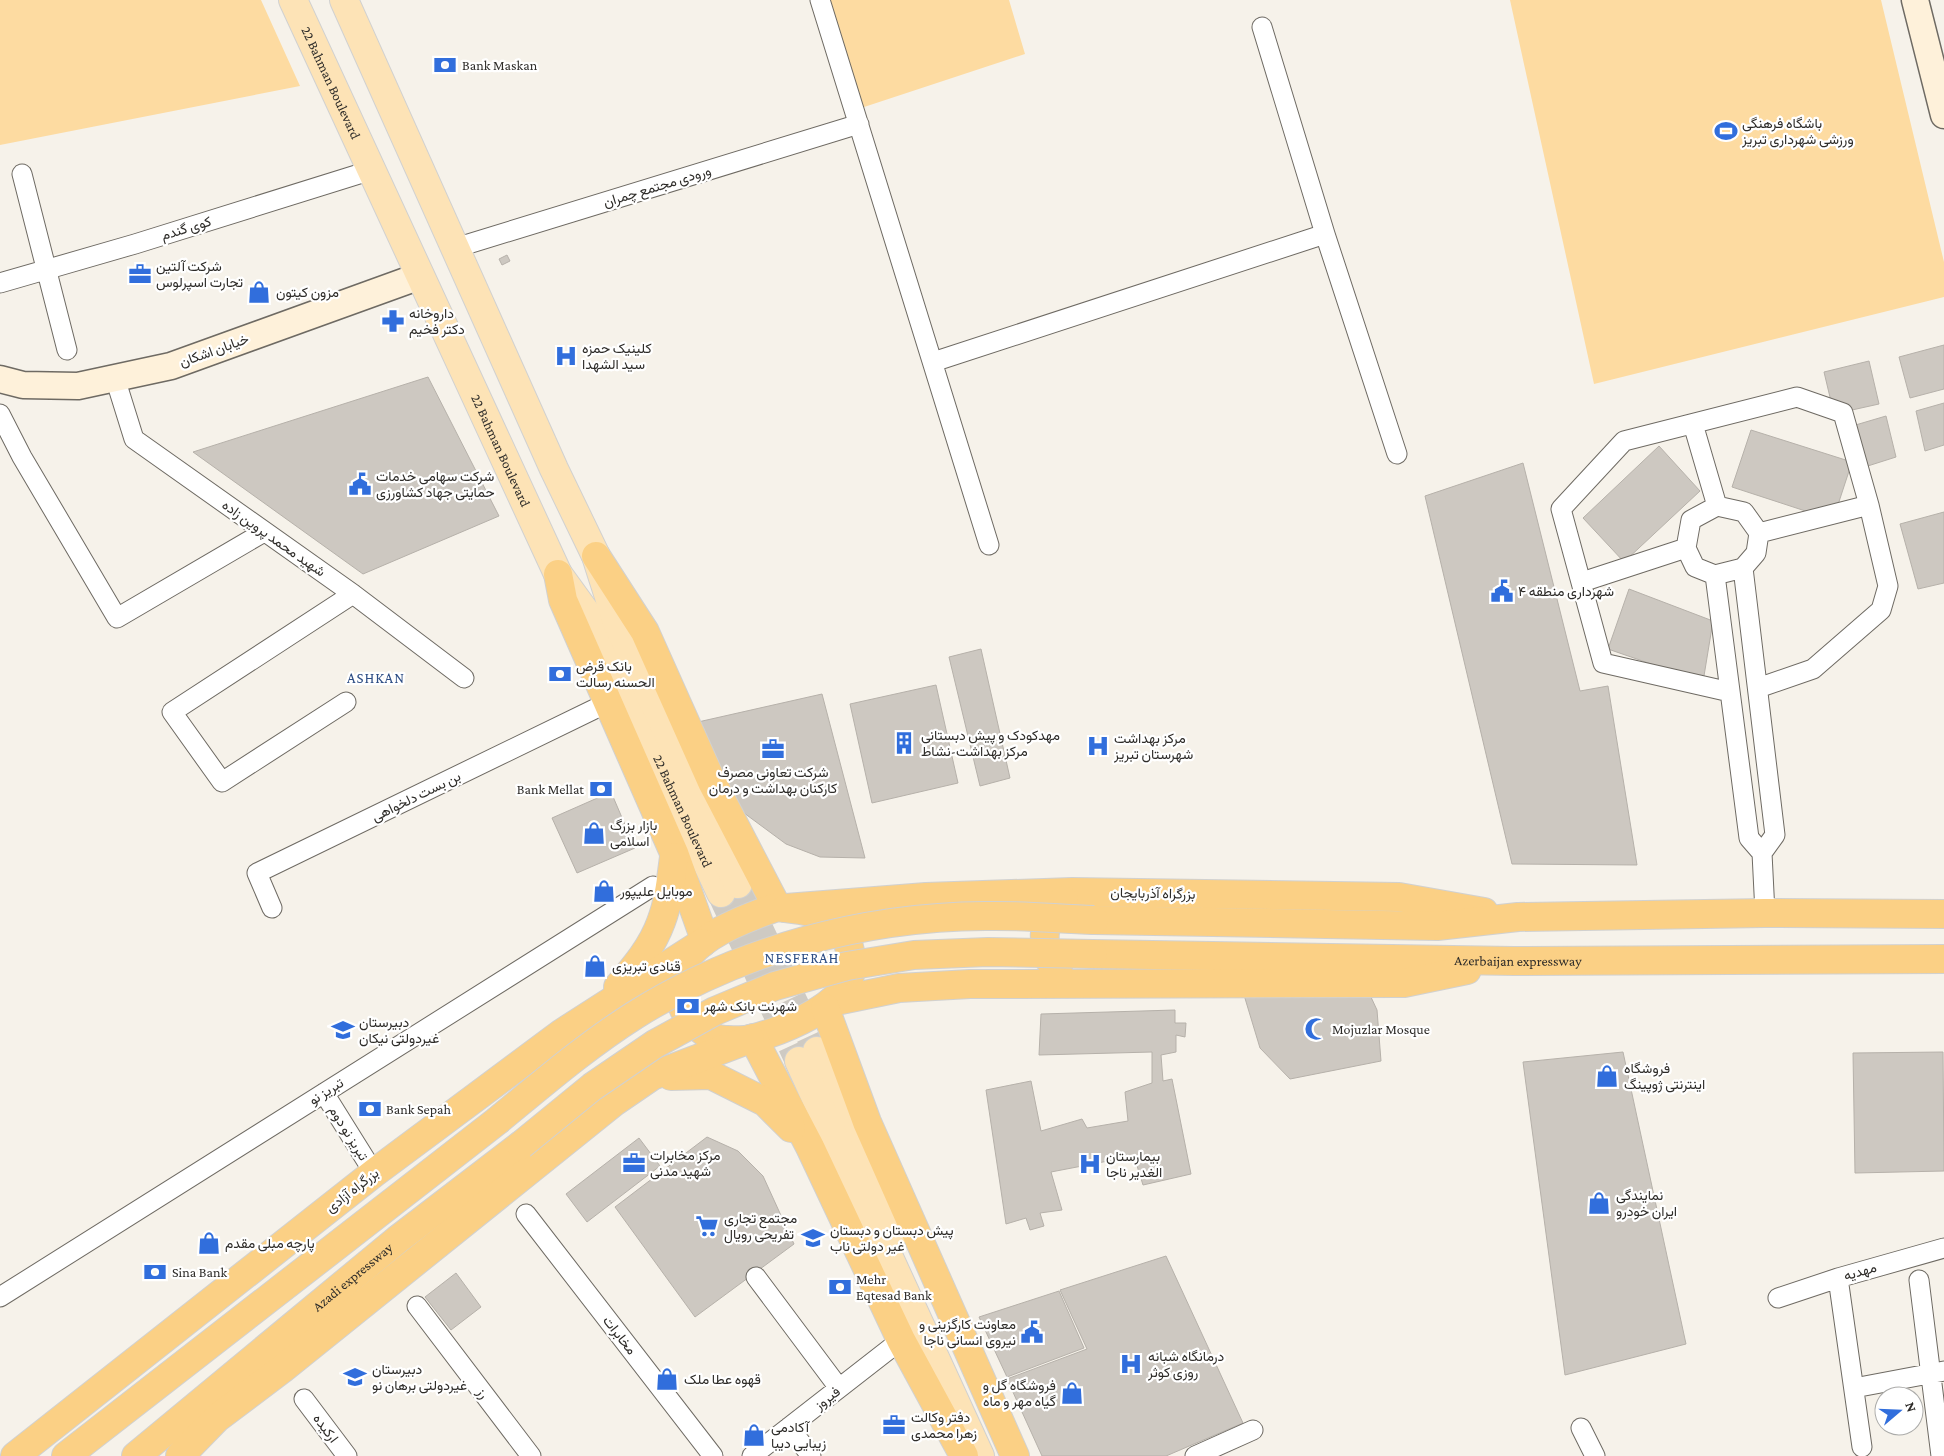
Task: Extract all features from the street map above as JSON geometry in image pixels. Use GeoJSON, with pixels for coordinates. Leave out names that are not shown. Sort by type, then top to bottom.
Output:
{"type":"FeatureCollection","features":[{"type":"Feature","properties":{"kind":"highway"},"geometry":{"type":"LineString","coordinates":[[596,556],[645,632],[712,782],[782,908]]}},
{"type":"Feature","properties":{"kind":"highway"},"geometry":{"type":"LineString","coordinates":[[558,574],[563,600],[674,853],[704,941]]}},
{"type":"Feature","properties":{"kind":"highway"},"geometry":{"type":"LineString","coordinates":[[599,1008],[640,962],[661,923],[670,890],[674,853]]}},
{"type":"Feature","properties":{"kind":"highway"},"geometry":{"type":"LineString","coordinates":[[1068,984],[1050,964],[1044,936],[1052,910],[1072,892]]}},
{"type":"Feature","properties":{"kind":"highway","name":"بزرگراه آذربایجان"},"geometry":{"type":"LineString","coordinates":[[782,908],[935,896],[1072,892],[1399,897],[1518,917]]}},
{"type":"Feature","properties":{"kind":"highway"},"geometry":{"type":"LineString","coordinates":[[752,1039],[722,1041],[700,1030],[683,1010],[678,985],[683,963],[704,941],[741,919],[782,908],[813,911],[835,920],[850,943],[852,969],[844,989],[828,1005]]}},
{"type":"Feature","properties":{"kind":"highway"},"geometry":{"type":"LineString","coordinates":[[66,1456],[497,1121],[571,1060],[635,1015],[697,980],[762,953],[834,933],[909,921],[984,916],[1094,920],[1438,926],[1518,917],[1765,913],[1944,914]]}},
{"type":"Feature","properties":{"kind":"highway","name":"بزرگراه آزادی"},"geometry":{"type":"LineString","coordinates":[[15,1456],[374,1173],[556,1038],[599,1008],[704,941]]}},
{"type":"Feature","properties":{"kind":"highway","name":"Azerbaijan expressway"},"geometry":{"type":"LineString","coordinates":[[529,1154],[592,1087],[655,1044],[715,1011],[775,986],[847,966],[914,955],[988,952],[1514,960],[1944,959]]}},
{"type":"Feature","properties":{"kind":"highway"},"geometry":{"type":"LineString","coordinates":[[180,1456],[217,1418],[282,1368],[529,1154],[614,1102],[652,1076],[790,1025],[828,1005],[899,988],[970,984],[1404,983],[1514,960]]}},
{"type":"Feature","properties":{"kind":"highway"},"geometry":{"type":"LineString","coordinates":[[828,1005],[867,1122],[1015,1456]]}},
{"type":"Feature","properties":{"kind":"highway"},"geometry":{"type":"LineString","coordinates":[[752,1039],[810,1147],[902,1340],[964,1456]]}},
{"type":"Feature","properties":{"kind":"highway"},"geometry":{"type":"LineString","coordinates":[[652,1076],[711,1075],[765,1102],[810,1147]]}},
{"type":"Feature","properties":{"kind":"highway"},"geometry":{"type":"LineString","coordinates":[[486,1091],[509,1097],[530,1113],[539,1133],[529,1154]]}},
{"type":"Feature","properties":{"kind":"highway","name":"Azadi expressway"},"geometry":{"type":"LineString","coordinates":[[136,1456],[397,1240],[529,1154]]}},
{"type":"Feature","properties":{"kind":"main road","name":"22 Bahman Boulevard"},"geometry":{"type":"LineString","coordinates":[[293,0],[558,574],[600,632],[730,888],[618,625],[596,556],[554,469],[344,0]]}},
{"type":"Feature","properties":{"kind":"main road"},"geometry":{"type":"LineString","coordinates":[[1915,0],[1937,59],[1944,115]]}},
{"type":"Feature","properties":{"kind":"main road","name":"خیابان اشکان"},"geometry":{"type":"LineString","coordinates":[[0,378],[23,385],[78,386],[171,366],[420,276]]}},
{"type":"Feature","properties":{"kind":"main road"},"geometry":{"type":"LineString","coordinates":[[980,1456],[808,1056],[1008,1456]]}},
{"type":"Feature","properties":{"kind":"street"},"geometry":{"type":"LineString","coordinates":[[820,0],[989,545]]}},
{"type":"Feature","properties":{"kind":"street"},"geometry":{"type":"LineString","coordinates":[[1262,27],[1325,234],[1397,454]]}},
{"type":"Feature","properties":{"kind":"street","name":"ورودی مجتمع چمران"},"geometry":{"type":"LineString","coordinates":[[456,248],[860,124]]}},
{"type":"Feature","properties":{"kind":"street","name":"کوی گندم"},"geometry":{"type":"LineString","coordinates":[[0,283],[48,270],[372,170]]}},
{"type":"Feature","properties":{"kind":"street"},"geometry":{"type":"LineString","coordinates":[[22,174],[67,350]]}},
{"type":"Feature","properties":{"kind":"street"},"geometry":{"type":"LineString","coordinates":[[933,362],[1325,234]]}},
{"type":"Feature","properties":{"kind":"street","name":"شهید محمد پروین زاده"},"geometry":{"type":"LineString","coordinates":[[115,378],[134,440],[353,594],[464,678]]}},
{"type":"Feature","properties":{"kind":"street"},"geometry":{"type":"LineString","coordinates":[[1730,692],[1603,663],[1561,509],[1624,441],[1797,397],[1843,414],[1869,505],[1888,586],[1881,610],[1813,670],[1758,688]]}},
{"type":"Feature","properties":{"kind":"street"},"geometry":{"type":"LineString","coordinates":[[0,414],[22,457],[117,618],[264,532]]}},
{"type":"Feature","properties":{"kind":"street"},"geometry":{"type":"LineString","coordinates":[[1693,424],[1717,506]]}},
{"type":"Feature","properties":{"kind":"street"},"geometry":{"type":"LineString","coordinates":[[1758,533],[1869,505]]}},
{"type":"Feature","properties":{"kind":"street"},"geometry":{"type":"LineString","coordinates":[[1717,506],[1744,512],[1758,533],[1756,553],[1743,568],[1715,575],[1695,567],[1686,548],[1691,520],[1717,506]]}},
{"type":"Feature","properties":{"kind":"street"},"geometry":{"type":"LineString","coordinates":[[1582,582],[1686,548]]}},
{"type":"Feature","properties":{"kind":"street"},"geometry":{"type":"LineString","coordinates":[[1743,568],[1775,835],[1762,853]]}},
{"type":"Feature","properties":{"kind":"street"},"geometry":{"type":"LineString","coordinates":[[1715,575],[1749,838],[1762,853],[1765,913]]}},
{"type":"Feature","properties":{"kind":"street"},"geometry":{"type":"LineString","coordinates":[[346,702],[222,782],[172,712],[353,594]]}},
{"type":"Feature","properties":{"kind":"street","name":"بن بست دلخواهی"},"geometry":{"type":"LineString","coordinates":[[272,908],[257,873],[609,702]]}},
{"type":"Feature","properties":{"kind":"street","name":"تبریز نو"},"geometry":{"type":"LineString","coordinates":[[0,1297],[653,886]]}},
{"type":"Feature","properties":{"kind":"street","name":"تبریز نو دوم"},"geometry":{"type":"LineString","coordinates":[[324,1093],[374,1173]]}},
{"type":"Feature","properties":{"kind":"street","name":"مخابرات"},"geometry":{"type":"LineString","coordinates":[[526,1214],[713,1456]]}},
{"type":"Feature","properties":{"kind":"street","name":"مهدیه"},"geometry":{"type":"LineString","coordinates":[[1778,1298],[1838,1278],[1944,1248]]}},
{"type":"Feature","properties":{"kind":"street"},"geometry":{"type":"LineString","coordinates":[[756,1277],[839,1388]]}},
{"type":"Feature","properties":{"kind":"street"},"geometry":{"type":"LineString","coordinates":[[1838,1278],[1862,1447]]}},
{"type":"Feature","properties":{"kind":"street"},"geometry":{"type":"LineString","coordinates":[[1919,1280],[1937,1373],[1940,1456]]}},
{"type":"Feature","properties":{"kind":"street","name":"رز"},"geometry":{"type":"LineString","coordinates":[[417,1306],[521,1452]]}},
{"type":"Feature","properties":{"kind":"street","name":"فیروز"},"geometry":{"type":"LineString","coordinates":[[752,1456],[902,1340]]}},
{"type":"Feature","properties":{"kind":"street"},"geometry":{"type":"LineString","coordinates":[[1854,1388],[1937,1373]]}},
{"type":"Feature","properties":{"kind":"street","name":"ارکیده"},"geometry":{"type":"LineString","coordinates":[[304,1399],[347,1456]]}},
{"type":"Feature","properties":{"kind":"street"},"geometry":{"type":"LineString","coordinates":[[789,1427],[811,1456]]}},
{"type":"Feature","properties":{"kind":"street"},"geometry":{"type":"LineString","coordinates":[[1581,1428],[1595,1456]]}},
{"type":"Feature","properties":{"kind":"street"},"geometry":{"type":"LineString","coordinates":[[1195,1456],[1253,1430]]}},
{"type":"Feature","properties":{"kind":"shaded area"},"geometry":{"type":"Polygon","coordinates":[[[0,0],[261,0],[300,86],[0,145],[0,0]]]}},
{"type":"Feature","properties":{"kind":"shaded area"},"geometry":{"type":"Polygon","coordinates":[[[820,0],[1009,0],[1025,54],[855,110],[820,0]]]}},
{"type":"Feature","properties":{"kind":"shaded area","name":"باشگاه فرهنگی ورزشی شهرداری تبریز"},"geometry":{"type":"Polygon","coordinates":[[[1510,0],[1881,0],[1944,262],[1944,297],[1594,384],[1510,0]]]}},
{"type":"Feature","properties":{"kind":"building"},"geometry":{"type":"Polygon","coordinates":[[[507,255],[510,261],[502,265],[499,259],[507,255]]]}},
{"type":"Feature","properties":{"kind":"building"},"geometry":{"type":"Polygon","coordinates":[[[1944,345],[1944,389],[1910,398],[1899,357],[1944,345]]]}},
{"type":"Feature","properties":{"kind":"building"},"geometry":{"type":"Polygon","coordinates":[[[1869,361],[1879,404],[1834,414],[1824,372],[1869,361]]]}},
{"type":"Feature","properties":{"kind":"building","name":"شرکت سهامی خدمات حمایتی جهاد کشاورزی"},"geometry":{"type":"Polygon","coordinates":[[[428,377],[499,516],[363,574],[193,452],[428,377]]]}},
{"type":"Feature","properties":{"kind":"building"},"geometry":{"type":"Polygon","coordinates":[[[1944,403],[1944,445],[1925,451],[1916,411],[1944,403]]]}},
{"type":"Feature","properties":{"kind":"building"},"geometry":{"type":"Polygon","coordinates":[[[1886,416],[1896,457],[1852,471],[1842,429],[1886,416]]]}},
{"type":"Feature","properties":{"kind":"building"},"geometry":{"type":"Polygon","coordinates":[[[1751,430],[1852,462],[1833,520],[1732,487],[1751,430]]]}},
{"type":"Feature","properties":{"kind":"building"},"geometry":{"type":"Polygon","coordinates":[[[1659,446],[1700,491],[1624,562],[1583,518],[1659,446]]]}},
{"type":"Feature","properties":{"kind":"building","name":"شهرداری منطقه ۴"},"geometry":{"type":"Polygon","coordinates":[[[1523,463],[1580,691],[1608,686],[1637,865],[1512,864],[1425,496],[1523,463]]]}},
{"type":"Feature","properties":{"kind":"building"},"geometry":{"type":"Polygon","coordinates":[[[1944,512],[1944,583],[1918,589],[1900,524],[1944,512]]]}},
{"type":"Feature","properties":{"kind":"building"},"geometry":{"type":"Polygon","coordinates":[[[1629,589],[1713,621],[1703,682],[1608,649],[1629,589]]]}},
{"type":"Feature","properties":{"kind":"building"},"geometry":{"type":"Polygon","coordinates":[[[981,649],[1010,778],[980,786],[949,657],[981,649]]]}},
{"type":"Feature","properties":{"kind":"building","name":"مهدکودک و پیش دبستانی مرکز بهداشت-نشاط"},"geometry":{"type":"Polygon","coordinates":[[[936,685],[958,783],[872,803],[850,704],[936,685]]]}},
{"type":"Feature","properties":{"kind":"building","name":"شرکت تعاونی مصرف کارکنان بهداشت و درمان"},"geometry":{"type":"Polygon","coordinates":[[[822,694],[865,858],[820,857],[786,844],[744,813],[720,777],[698,722],[822,694]]]}},
{"type":"Feature","properties":{"kind":"building","name":"بازار بزرگ اسلامی"},"geometry":{"type":"Polygon","coordinates":[[[611,792],[635,848],[577,873],[552,818],[611,792]]]}},
{"type":"Feature","properties":{"kind":"building","name":"Mojuzlar Mosque"},"geometry":{"type":"Polygon","coordinates":[[[1244,995],[1370,995],[1377,1010],[1381,1061],[1290,1079],[1260,1048],[1244,995]]]}},
{"type":"Feature","properties":{"kind":"building"},"geometry":{"type":"Polygon","coordinates":[[[1175,1010],[1175,1023],[1186,1023],[1185,1037],[1176,1035],[1176,1052],[1161,1055],[1163,1081],[1172,1079],[1191,1174],[1143,1185],[1134,1156],[1051,1172],[1062,1210],[1040,1213],[1044,1226],[1030,1230],[1026,1218],[1006,1224],[986,1090],[1031,1081],[1041,1131],[1082,1119],[1087,1128],[1128,1121],[1125,1092],[1152,1083],[1152,1052],[1039,1055],[1041,1014],[1175,1010]]]}},
{"type":"Feature","properties":{"kind":"building","name":"نمایندگی ایران خودرو"},"geometry":{"type":"Polygon","coordinates":[[[1623,1052],[1686,1344],[1565,1375],[1523,1062],[1623,1052]]]}},
{"type":"Feature","properties":{"kind":"building"},"geometry":{"type":"Polygon","coordinates":[[[1943,1052],[1944,1171],[1855,1173],[1853,1053],[1943,1052]]]}},
{"type":"Feature","properties":{"kind":"building","name":"مجتمع تجاری تفریحی رویال"},"geometry":{"type":"Polygon","coordinates":[[[707,1137],[738,1151],[763,1176],[794,1244],[695,1317],[615,1207],[707,1137]]]}},
{"type":"Feature","properties":{"kind":"building"},"geometry":{"type":"Polygon","coordinates":[[[639,1138],[660,1166],[587,1222],[566,1194],[639,1138]]]}},
{"type":"Feature","properties":{"kind":"building","name":"درمانگاه شبانه روزی کوثر"},"geometry":{"type":"Polygon","coordinates":[[[1166,1256],[1243,1423],[1166,1456],[1042,1456],[1007,1379],[1087,1349],[1060,1290],[1166,1256]]]}},
{"type":"Feature","properties":{"kind":"building"},"geometry":{"type":"Polygon","coordinates":[[[456,1273],[481,1307],[451,1330],[425,1297],[456,1273]]]}},
{"type":"Feature","properties":{"kind":"building","name":"معاونت کارگزینی و نیروی انسانی ناجا"},"geometry":{"type":"Polygon","coordinates":[[[1059,1291],[1084,1348],[1007,1377],[979,1317],[1059,1291]]]}},
{"type":"Feature","properties":{"kind":"tunnel"},"geometry":{"type":"LineString","coordinates":[[738,884],[817,1051]]}},
{"type":"Feature","properties":{"kind":"tunnel"},"geometry":{"type":"LineString","coordinates":[[721,893],[799,1061]]}},
{"type":"Feature","properties":{"kind":"place","name":"Bank Maskan"},"geometry":{"type":"Point","coordinates":[445,65]}},
{"type":"Feature","properties":{"kind":"place","name":"باشگاه فرهنگی ورزشی شهرداری تبریز"},"geometry":{"type":"Point","coordinates":[1726,131]}},
{"type":"Feature","properties":{"kind":"place","name":"شرکت آلتین تجارت اسپرلوس"},"geometry":{"type":"Point","coordinates":[140,274]}},
{"type":"Feature","properties":{"kind":"place","name":"مزون کیتون"},"geometry":{"type":"Point","coordinates":[259,292]}},
{"type":"Feature","properties":{"kind":"place","name":"داروخانه دکتر فخیم"},"geometry":{"type":"Point","coordinates":[393,321]}},
{"type":"Feature","properties":{"kind":"place","name":"کلینیک حمزه سید الشهدا"},"geometry":{"type":"Point","coordinates":[566,356]}},
{"type":"Feature","properties":{"kind":"place","name":"شرکت سهامی خدمات حمایتی جهاد کشاورزی"},"geometry":{"type":"Point","coordinates":[360,484]}},
{"type":"Feature","properties":{"kind":"place","name":"شهرداری منطقه ۴"},"geometry":{"type":"Point","coordinates":[1502,591]}},
{"type":"Feature","properties":{"kind":"place","name":"بانک قرض الحسنه رسالت"},"geometry":{"type":"Point","coordinates":[560,674]}},
{"type":"Feature","properties":{"kind":"place","name":"مهدکودک و پیش دبستانی مرکز بهداشت-نشاط"},"geometry":{"type":"Point","coordinates":[904,743]}},
{"type":"Feature","properties":{"kind":"place","name":"مرکز بهداشت شهرستان تبریز"},"geometry":{"type":"Point","coordinates":[1098,746]}},
{"type":"Feature","properties":{"kind":"place","name":"شرکت تعاونی مصرف کارکنان بهداشت و درمان"},"geometry":{"type":"Point","coordinates":[773,749]}},
{"type":"Feature","properties":{"kind":"place","name":"Bank Mellat"},"geometry":{"type":"Point","coordinates":[601,789]}},
{"type":"Feature","properties":{"kind":"place","name":"بازار بزرگ اسلامی"},"geometry":{"type":"Point","coordinates":[594,833]}},
{"type":"Feature","properties":{"kind":"place","name":"موبایل علیپور"},"geometry":{"type":"Point","coordinates":[604,891]}},
{"type":"Feature","properties":{"kind":"place","name":"قنادی تبریزی"},"geometry":{"type":"Point","coordinates":[595,966]}},
{"type":"Feature","properties":{"kind":"place","name":"شهرنت بانک شهر"},"geometry":{"type":"Point","coordinates":[688,1006]}},
{"type":"Feature","properties":{"kind":"place","name":"Mojuzlar Mosque"},"geometry":{"type":"Point","coordinates":[1316,1029]}},
{"type":"Feature","properties":{"kind":"place","name":"دبیرستان غیردولتی نیکان"},"geometry":{"type":"Point","coordinates":[343,1030]}},
{"type":"Feature","properties":{"kind":"place","name":"فروشگاه اینترنتی ژوپینگ"},"geometry":{"type":"Point","coordinates":[1607,1076]}},
{"type":"Feature","properties":{"kind":"place","name":"Bank Sepah"},"geometry":{"type":"Point","coordinates":[370,1109]}},
{"type":"Feature","properties":{"kind":"place","name":"مرکز مخابرات شهید مدنی"},"geometry":{"type":"Point","coordinates":[634,1163]}},
{"type":"Feature","properties":{"kind":"place","name":"بیمارستان الغدیر ناجا"},"geometry":{"type":"Point","coordinates":[1090,1164]}},
{"type":"Feature","properties":{"kind":"place","name":"نمایندگی ایران خودرو"},"geometry":{"type":"Point","coordinates":[1599,1203]}},
{"type":"Feature","properties":{"kind":"place","name":"مجتمع تجاری تفریحی رویال"},"geometry":{"type":"Point","coordinates":[707,1226]}},
{"type":"Feature","properties":{"kind":"place","name":"پیش دبستان و دبستان غیر دولتی ناب"},"geometry":{"type":"Point","coordinates":[813,1238]}},
{"type":"Feature","properties":{"kind":"place","name":"پارچه مبلی مقدم"},"geometry":{"type":"Point","coordinates":[209,1243]}},
{"type":"Feature","properties":{"kind":"place","name":"Sina Bank"},"geometry":{"type":"Point","coordinates":[155,1272]}},
{"type":"Feature","properties":{"kind":"place","name":"Mehr Eqtesad Bank"},"geometry":{"type":"Point","coordinates":[840,1287]}},
{"type":"Feature","properties":{"kind":"place","name":"معاونت کارگزینی و نیروی انسانی ناجا"},"geometry":{"type":"Point","coordinates":[1032,1332]}},
{"type":"Feature","properties":{"kind":"place","name":"درمانگاه شبانه روزی کوثر"},"geometry":{"type":"Point","coordinates":[1131,1364]}},
{"type":"Feature","properties":{"kind":"place","name":"دبیرستان غیردولتی برهان نو"},"geometry":{"type":"Point","coordinates":[355,1377]}},
{"type":"Feature","properties":{"kind":"place","name":"قهوه عطا ملک"},"geometry":{"type":"Point","coordinates":[667,1379]}},
{"type":"Feature","properties":{"kind":"place","name":"فروشگاه گل و گیاه مهر و ماه"},"geometry":{"type":"Point","coordinates":[1072,1393]}},
{"type":"Feature","properties":{"kind":"place","name":"دفتر وکالت زهرا محمدی"},"geometry":{"type":"Point","coordinates":[894,1425]}},
{"type":"Feature","properties":{"kind":"place","name":"آکادمی زیبایی دیبا"},"geometry":{"type":"Point","coordinates":[754,1435]}},
{"type":"Feature","properties":{"kind":"district","name":"ASHKAN"},"geometry":{"type":"Point","coordinates":[376,678]}},
{"type":"Feature","properties":{"kind":"district","name":"NESFERAH"},"geometry":{"type":"Point","coordinates":[802,958]}}]}
